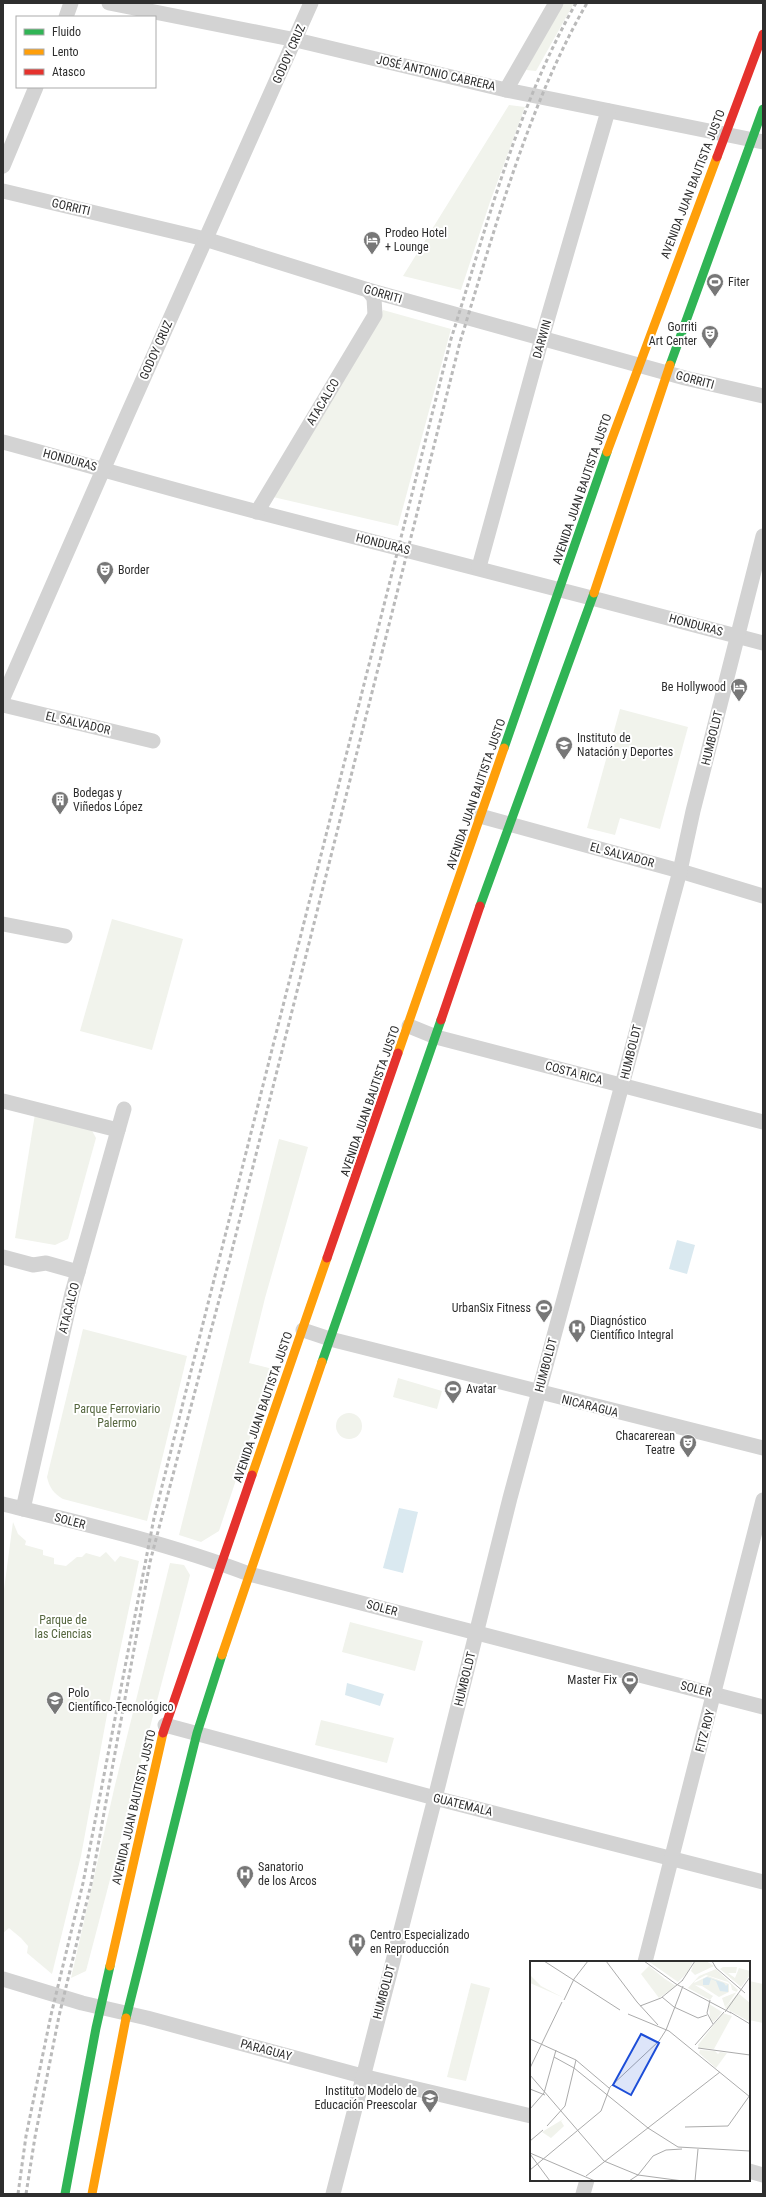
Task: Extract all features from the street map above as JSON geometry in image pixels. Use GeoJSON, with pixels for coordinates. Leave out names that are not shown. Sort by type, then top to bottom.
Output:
{"type":"FeatureCollection","features":[{"type":"Feature","properties":{"kind":"main road","name":"AVENIDA JUAN BAUTISTA JUSTO"},"geometry":{"type":"LineString","coordinates":[[65,2194],[100,2007],[165,1725],[220,1563],[409,1026],[480,816],[639,365],[763,34]]}},
{"type":"Feature","properties":{"kind":"main road"},"geometry":{"type":"LineString","coordinates":[[92,2194],[127,2014],[198,1733],[249,1574],[509,825],[593,597],[668,372],[758,140],[763,109]]}},
{"type":"Feature","properties":{"kind":"street"},"geometry":{"type":"LineString","coordinates":[[66,16],[71,3]]}},
{"type":"Feature","properties":{"kind":"street","name":"JOSÉ ANTONIO CABRERA"},"geometry":{"type":"LineString","coordinates":[[109,3],[296,40],[506,90],[724,135],[758,140]]}},
{"type":"Feature","properties":{"kind":"street","name":"GODOY CRUZ"},"geometry":{"type":"LineString","coordinates":[[3,698],[205,239],[312,3]]}},
{"type":"Feature","properties":{"kind":"street"},"geometry":{"type":"LineString","coordinates":[[506,90],[556,3]]}},
{"type":"Feature","properties":{"kind":"street"},"geometry":{"type":"LineString","coordinates":[[3,166],[36,88]]}},
{"type":"Feature","properties":{"kind":"street","name":"DARWIN"},"geometry":{"type":"LineString","coordinates":[[479,567],[542,338],[608,111]]}},
{"type":"Feature","properties":{"kind":"street","name":"GORRITI"},"geometry":{"type":"LineString","coordinates":[[3,191],[205,239],[368,290],[639,365],[763,396]]}},
{"type":"Feature","properties":{"kind":"street","name":"ATACALCO"},"geometry":{"type":"LineString","coordinates":[[257,512],[375,315],[374,298],[368,290]]}},
{"type":"Feature","properties":{"kind":"street","name":"HONDURAS"},"geometry":{"type":"LineString","coordinates":[[3,442],[257,512],[479,567],[560,591],[593,597],[763,643]]}},
{"type":"Feature","properties":{"kind":"street","name":"HUMBOLDT"},"geometry":{"type":"LineString","coordinates":[[332,2194],[477,1633],[487,1585],[680,871],[693,811],[763,536]]}},
{"type":"Feature","properties":{"kind":"street","name":"EL SALVADOR"},"geometry":{"type":"LineString","coordinates":[[3,705],[153,741]]}},
{"type":"Feature","properties":{"kind":"street","name":"EL SALVADOR"},"geometry":{"type":"LineString","coordinates":[[480,816],[680,871],[763,896]]}},
{"type":"Feature","properties":{"kind":"street"},"geometry":{"type":"LineString","coordinates":[[3,924],[66,936]]}},
{"type":"Feature","properties":{"kind":"street","name":"COSTA RICA"},"geometry":{"type":"LineString","coordinates":[[409,1026],[436,1037],[763,1122]]}},
{"type":"Feature","properties":{"kind":"street"},"geometry":{"type":"LineString","coordinates":[[3,1101],[118,1130]]}},
{"type":"Feature","properties":{"kind":"street","name":"ATACALCO"},"geometry":{"type":"LineString","coordinates":[[23,1509],[78,1272],[124,1109]]}},
{"type":"Feature","properties":{"kind":"street"},"geometry":{"type":"LineString","coordinates":[[3,1257],[33,1265],[46,1263],[78,1272]]}},
{"type":"Feature","properties":{"kind":"street","name":"NICARAGUA"},"geometry":{"type":"LineString","coordinates":[[302,1330],[330,1339],[538,1393],[763,1448]]}},
{"type":"Feature","properties":{"kind":"street","name":"FITZ ROY"},"geometry":{"type":"LineString","coordinates":[[644,1961],[715,1694],[763,1500]]}},
{"type":"Feature","properties":{"kind":"street","name":"SOLER"},"geometry":{"type":"LineString","coordinates":[[3,1504],[140,1539],[220,1563],[249,1574],[763,1707]]}},
{"type":"Feature","properties":{"kind":"street","name":"GUATEMALA"},"geometry":{"type":"LineString","coordinates":[[165,1725],[435,1798],[763,1882]]}},
{"type":"Feature","properties":{"kind":"street","name":"PARAGUAY"},"geometry":{"type":"LineString","coordinates":[[3,1979],[100,2007],[362,2076],[530,2116]]}},
{"type":"Feature","properties":{"kind":"street"},"geometry":{"type":"LineString","coordinates":[[750,2171],[763,2175]]}},
{"type":"Feature","properties":{"kind":"street"},"geometry":{"type":"LineString","coordinates":[[583,2194],[587,2181]]}},
{"type":"Feature","properties":{"kind":"green space"},"geometry":{"type":"Polygon","coordinates":[[[563,3],[574,3],[536,71],[526,70],[563,3]]]}},
{"type":"Feature","properties":{"kind":"green space"},"geometry":{"type":"Polygon","coordinates":[[[509,105],[525,107],[490,202],[461,290],[403,276],[509,105]]]}},
{"type":"Feature","properties":{"kind":"green space"},"geometry":{"type":"Polygon","coordinates":[[[383,310],[451,329],[398,526],[273,497],[383,310]]]}},
{"type":"Feature","properties":{"kind":"green space"},"geometry":{"type":"Polygon","coordinates":[[[620,709],[688,727],[660,829],[620,818],[615,835],[587,828],[620,709]]]}},
{"type":"Feature","properties":{"kind":"green space"},"geometry":{"type":"Polygon","coordinates":[[[112,919],[183,939],[152,1050],[80,1031],[112,919]]]}},
{"type":"Feature","properties":{"kind":"green space"},"geometry":{"type":"Polygon","coordinates":[[[35,1114],[90,1127],[96,1138],[68,1239],[55,1245],[15,1238],[35,1114]]]}},
{"type":"Feature","properties":{"kind":"green space"},"geometry":{"type":"Polygon","coordinates":[[[279,1139],[308,1147],[265,1298],[249,1363],[273,1369],[219,1531],[201,1542],[179,1535],[279,1139]]]}},
{"type":"Feature","properties":{"kind":"green space","name":"Parque Ferroviario Palermo"},"geometry":{"type":"Polygon","coordinates":[[[83,1329],[187,1356],[147,1521],[63,1499],[57,1495],[48,1481],[47,1477],[83,1329]]]}},
{"type":"Feature","properties":{"kind":"green space"},"geometry":{"type":"Polygon","coordinates":[[[398,1378],[442,1391],[437,1409],[393,1397],[398,1378]]]}},
{"type":"Feature","properties":{"kind":"green space"},"geometry":{"type":"Polygon","coordinates":[[[349,1413],[358,1417],[362,1426],[358,1435],[349,1439],[340,1435],[336,1426],[340,1417],[349,1413]]]}},
{"type":"Feature","properties":{"kind":"green space","name":"Parque de las Ciencias"},"geometry":{"type":"Polygon","coordinates":[[[13,1522],[18,1534],[26,1541],[25,1545],[43,1550],[43,1555],[54,1558],[54,1564],[66,1566],[77,1557],[82,1557],[86,1553],[100,1557],[106,1552],[115,1562],[120,1556],[139,1561],[111,1693],[81,1856],[52,1974],[27,1953],[28,1946],[21,1938],[9,1928],[3,1933],[3,1597],[13,1522]]]}},
{"type":"Feature","properties":{"kind":"green space"},"geometry":{"type":"Polygon","coordinates":[[[170,1563],[184,1565],[190,1575],[86,1971],[71,1978],[115,1785],[170,1563]]]}},
{"type":"Feature","properties":{"kind":"green space"},"geometry":{"type":"Polygon","coordinates":[[[350,1622],[423,1641],[415,1671],[342,1652],[350,1622]]]}},
{"type":"Feature","properties":{"kind":"green space"},"geometry":{"type":"Polygon","coordinates":[[[321,1720],[394,1738],[387,1763],[315,1745],[321,1720]]]}},
{"type":"Feature","properties":{"kind":"green space"},"geometry":{"type":"Polygon","coordinates":[[[750,1981],[763,1984],[763,2023],[750,2020],[750,1981]]]}},
{"type":"Feature","properties":{"kind":"green space"},"geometry":{"type":"Polygon","coordinates":[[[471,1983],[490,1988],[466,2081],[447,2077],[471,1983]]]}},
{"type":"Feature","properties":{"kind":"shaded area"},"geometry":{"type":"Polygon","coordinates":[[[677,1240],[695,1245],[687,1274],[669,1269],[677,1240]]]}},
{"type":"Feature","properties":{"kind":"shaded area"},"geometry":{"type":"Polygon","coordinates":[[[399,1508],[418,1512],[403,1573],[383,1568],[399,1508]]]}},
{"type":"Feature","properties":{"kind":"shaded area"},"geometry":{"type":"Polygon","coordinates":[[[347,1683],[384,1694],[380,1706],[345,1695],[347,1683]]]}},
{"type":"Feature","properties":{"kind":"railway"},"geometry":{"type":"LineString","coordinates":[[18,2194],[26,2136],[51,2015],[83,1883],[154,1518],[451,339],[491,210],[520,125],[555,43],[576,3]]}},
{"type":"Feature","properties":{"kind":"railway"},"geometry":{"type":"LineString","coordinates":[[26,2194],[35,2137],[59,2016],[91,1884],[150,1562],[228,1266],[460,342],[514,168],[530,125],[566,42],[587,3]]}},
{"type":"Feature","properties":{"kind":"traffic: fast"},"geometry":{"type":"LineString","coordinates":[[670,365],[763,109]]}},
{"type":"Feature","properties":{"kind":"traffic: fast"},"geometry":{"type":"LineString","coordinates":[[504,748],[607,452]]}},
{"type":"Feature","properties":{"kind":"traffic: fast"},"geometry":{"type":"LineString","coordinates":[[480,906],[594,593]]}},
{"type":"Feature","properties":{"kind":"traffic: fast"},"geometry":{"type":"LineString","coordinates":[[322,1362],[441,1020]]}},
{"type":"Feature","properties":{"kind":"traffic: fast"},"geometry":{"type":"LineString","coordinates":[[126,2018],[197,1733],[222,1655]]}},
{"type":"Feature","properties":{"kind":"traffic: fast"},"geometry":{"type":"LineString","coordinates":[[65,2194],[96,2028],[110,1966]]}},
{"type":"Feature","properties":{"kind":"traffic: slow"},"geometry":{"type":"LineString","coordinates":[[607,452],[717,157]]}},
{"type":"Feature","properties":{"kind":"traffic: slow"},"geometry":{"type":"LineString","coordinates":[[594,593],[670,365]]}},
{"type":"Feature","properties":{"kind":"traffic: slow"},"geometry":{"type":"LineString","coordinates":[[398,1053],[504,748]]}},
{"type":"Feature","properties":{"kind":"traffic: slow"},"geometry":{"type":"LineString","coordinates":[[252,1475],[327,1258]]}},
{"type":"Feature","properties":{"kind":"traffic: slow"},"geometry":{"type":"LineString","coordinates":[[222,1655],[322,1362]]}},
{"type":"Feature","properties":{"kind":"traffic: slow"},"geometry":{"type":"LineString","coordinates":[[110,1966],[163,1733]]}},
{"type":"Feature","properties":{"kind":"traffic: slow"},"geometry":{"type":"LineString","coordinates":[[92,2194],[126,2018]]}},
{"type":"Feature","properties":{"kind":"traffic: jam"},"geometry":{"type":"LineString","coordinates":[[717,157],[763,34]]}},
{"type":"Feature","properties":{"kind":"traffic: jam"},"geometry":{"type":"LineString","coordinates":[[441,1020],[480,906]]}},
{"type":"Feature","properties":{"kind":"traffic: jam"},"geometry":{"type":"LineString","coordinates":[[327,1258],[398,1053]]}},
{"type":"Feature","properties":{"kind":"traffic: jam"},"geometry":{"type":"LineString","coordinates":[[163,1733],[252,1475]]}},
{"type":"Feature","properties":{"kind":"place","name":"Prodeo Hotel + Lounge"},"geometry":{"type":"Point","coordinates":[372,255]}},
{"type":"Feature","properties":{"kind":"place","name":"Fiter"},"geometry":{"type":"Point","coordinates":[715,297]}},
{"type":"Feature","properties":{"kind":"place","name":"Gorriti Art Center"},"geometry":{"type":"Point","coordinates":[710,349]}},
{"type":"Feature","properties":{"kind":"place","name":"Border"},"geometry":{"type":"Point","coordinates":[105,585]}},
{"type":"Feature","properties":{"kind":"place","name":"Be Hollywood"},"geometry":{"type":"Point","coordinates":[739,702]}},
{"type":"Feature","properties":{"kind":"place","name":"Instituto de Natación y Deportes"},"geometry":{"type":"Point","coordinates":[564,760]}},
{"type":"Feature","properties":{"kind":"place","name":"Bodegas y Viñedos López"},"geometry":{"type":"Point","coordinates":[60,815]}},
{"type":"Feature","properties":{"kind":"place","name":"UrbanSix Fitness"},"geometry":{"type":"Point","coordinates":[544,1323]}},
{"type":"Feature","properties":{"kind":"place","name":"Diagnóstico Científico Integral"},"geometry":{"type":"Point","coordinates":[577,1343]}},
{"type":"Feature","properties":{"kind":"place","name":"Avatar"},"geometry":{"type":"Point","coordinates":[453,1404]}},
{"type":"Feature","properties":{"kind":"place","name":"Chacarerean Teatre"},"geometry":{"type":"Point","coordinates":[688,1458]}},
{"type":"Feature","properties":{"kind":"place","name":"Master Fix"},"geometry":{"type":"Point","coordinates":[630,1695]}},
{"type":"Feature","properties":{"kind":"place","name":"Polo Científico-Tecnológico"},"geometry":{"type":"Point","coordinates":[55,1715]}},
{"type":"Feature","properties":{"kind":"place","name":"Sanatorio de los Arcos"},"geometry":{"type":"Point","coordinates":[245,1889]}},
{"type":"Feature","properties":{"kind":"place","name":"Centro Especializado en Reproducción"},"geometry":{"type":"Point","coordinates":[357,1957]}},
{"type":"Feature","properties":{"kind":"place","name":"Instituto Modelo de Educación Preescolar"},"geometry":{"type":"Point","coordinates":[430,2113]}}]}
